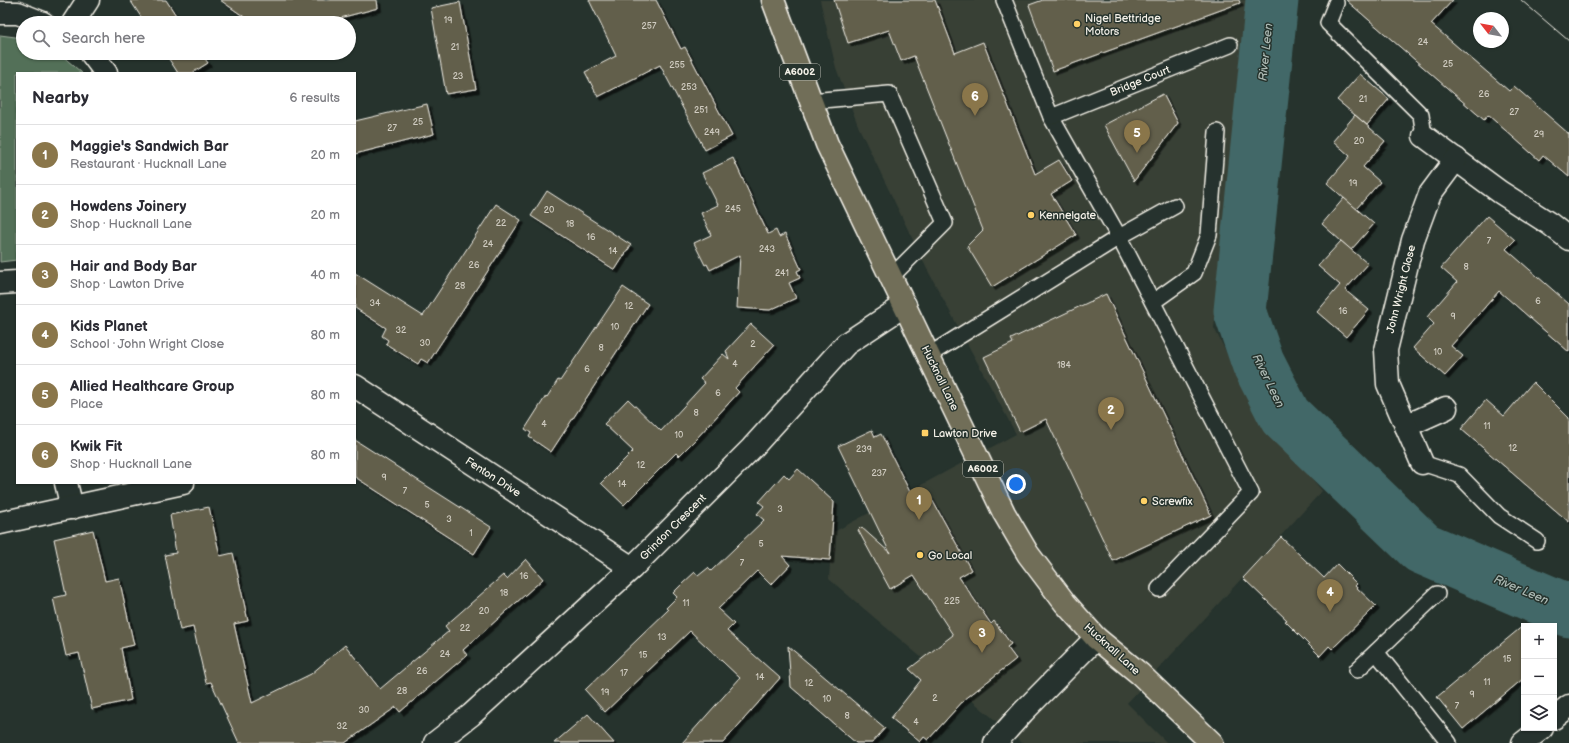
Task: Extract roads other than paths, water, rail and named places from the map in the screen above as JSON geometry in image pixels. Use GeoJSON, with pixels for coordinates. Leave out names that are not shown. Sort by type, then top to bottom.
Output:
{"type":"FeatureCollection","features":[{"type":"Feature","properties":{"kind":"main road","name":"Hucknall Lane"},"geometry":{"type":"LineString","coordinates":[[773,0],[827,144],[1004,513],[1028,554],[1060,597],[1096,638],[1140,674],[1212,743]]}},
{"type":"Feature","properties":{"kind":"street"},"geometry":{"type":"LineString","coordinates":[[78,16],[88,0]]}},
{"type":"Feature","properties":{"kind":"street"},"geometry":{"type":"LineString","coordinates":[[0,13],[18,13],[26,16]]}},
{"type":"Feature","properties":{"kind":"street"},"geometry":{"type":"LineString","coordinates":[[96,60],[105,72]]}},
{"type":"Feature","properties":{"kind":"street"},"geometry":{"type":"LineString","coordinates":[[1424,136],[1500,192],[1550,224],[1569,239]]}},
{"type":"Feature","properties":{"kind":"street","name":"John Wright Close"},"geometry":{"type":"LineString","coordinates":[[1422,463],[1388,384],[1386,350],[1413,240],[1430,194],[1456,159]]}},
{"type":"Feature","properties":{"kind":"street"},"geometry":{"type":"LineString","coordinates":[[0,283],[16,282]]}},
{"type":"Feature","properties":{"kind":"street","name":"Grindon Crescent"},"geometry":{"type":"LineString","coordinates":[[435,743],[471,715],[632,568],[752,448],[846,344],[905,305]]}},
{"type":"Feature","properties":{"kind":"street","name":"Fenton Drive"},"geometry":{"type":"LineString","coordinates":[[356,387],[632,568]]}},
{"type":"Feature","properties":{"kind":"street"},"geometry":{"type":"LineString","coordinates":[[1406,426],[1446,408]]}},
{"type":"Feature","properties":{"kind":"street"},"geometry":{"type":"LineString","coordinates":[[66,484],[72,508]]}},
{"type":"Feature","properties":{"kind":"street"},"geometry":{"type":"LineString","coordinates":[[0,523],[179,484]]}},
{"type":"Feature","properties":{"kind":"street"},"geometry":{"type":"LineString","coordinates":[[995,743],[1023,712],[1096,638]]}},
{"type":"Feature","properties":{"kind":"street"},"geometry":{"type":"LineString","coordinates":[[1557,716],[1569,706]]}},
{"type":"Feature","properties":{"kind":"street"},"geometry":{"type":"LineString","coordinates":[[1523,743],[1538,731]]}},
{"type":"Feature","properties":{"kind":"lane"},"geometry":{"type":"LineString","coordinates":[[1004,0],[1051,117],[1119,237],[1251,492],[1159,589]]}},
{"type":"Feature","properties":{"kind":"lane"},"geometry":{"type":"LineString","coordinates":[[1336,3],[1328,23],[1421,115],[1424,136]]}},
{"type":"Feature","properties":{"kind":"lane","name":"Bridge Court"},"geometry":{"type":"LineString","coordinates":[[1051,117],[1230,45]]}},
{"type":"Feature","properties":{"kind":"lane"},"geometry":{"type":"LineString","coordinates":[[811,101],[889,94],[945,223],[891,277]]}},
{"type":"Feature","properties":{"kind":"lane"},"geometry":{"type":"LineString","coordinates":[[1153,302],[1194,273],[1208,235],[1217,132]]}},
{"type":"Feature","properties":{"kind":"lane"},"geometry":{"type":"LineString","coordinates":[[929,355],[1119,237],[1175,206]]}},
{"type":"Feature","properties":{"kind":"lane"},"geometry":{"type":"LineString","coordinates":[[1422,463],[1459,474],[1499,516],[1537,541]]}},
{"type":"Feature","properties":{"kind":"lane"},"geometry":{"type":"LineString","coordinates":[[1357,670],[1437,594]]}},
{"type":"Feature","properties":{"kind":"lane"},"geometry":{"type":"LineString","coordinates":[[1376,652],[1449,743]]}},
{"type":"Feature","properties":{"kind":"waterway","name":"River Leen"},"geometry":{"type":"LineString","coordinates":[[1272,0],[1240,311],[1258,363],[1285,416],[1422,548],[1569,611]]}},
{"type":"Feature","properties":{"kind":"tram line"},"geometry":{"type":"LineString","coordinates":[[1521,0],[1569,41]]}},
{"type":"Feature","properties":{"kind":"place","name":"Nigel Bettridge Motors"},"geometry":{"type":"Point","coordinates":[1077,24]}},
{"type":"Feature","properties":{"kind":"place","name":"Kwik Fit"},"geometry":{"type":"Point","coordinates":[975,116]}},
{"type":"Feature","properties":{"kind":"place","name":"Allied Healthcare Group"},"geometry":{"type":"Point","coordinates":[1137,153]}},
{"type":"Feature","properties":{"kind":"place","name":"Kennelgate"},"geometry":{"type":"Point","coordinates":[1031,215]}},
{"type":"Feature","properties":{"kind":"place","name":"Howdens Joinery"},"geometry":{"type":"Point","coordinates":[1111,430]}},
{"type":"Feature","properties":{"kind":"place","name":"Lawton Drive"},"geometry":{"type":"Point","coordinates":[925,433]}},
{"type":"Feature","properties":{"kind":"place","name":"Screwfix"},"geometry":{"type":"Point","coordinates":[1144,501]}},
{"type":"Feature","properties":{"kind":"place","name":"Maggie's Sandwich Bar"},"geometry":{"type":"Point","coordinates":[919,520]}},
{"type":"Feature","properties":{"kind":"place","name":"Go Local"},"geometry":{"type":"Point","coordinates":[920,555]}},
{"type":"Feature","properties":{"kind":"place","name":"Kids Planet"},"geometry":{"type":"Point","coordinates":[1330,612]}},
{"type":"Feature","properties":{"kind":"place","name":"Hair and Body Bar"},"geometry":{"type":"Point","coordinates":[982,653]}}]}
